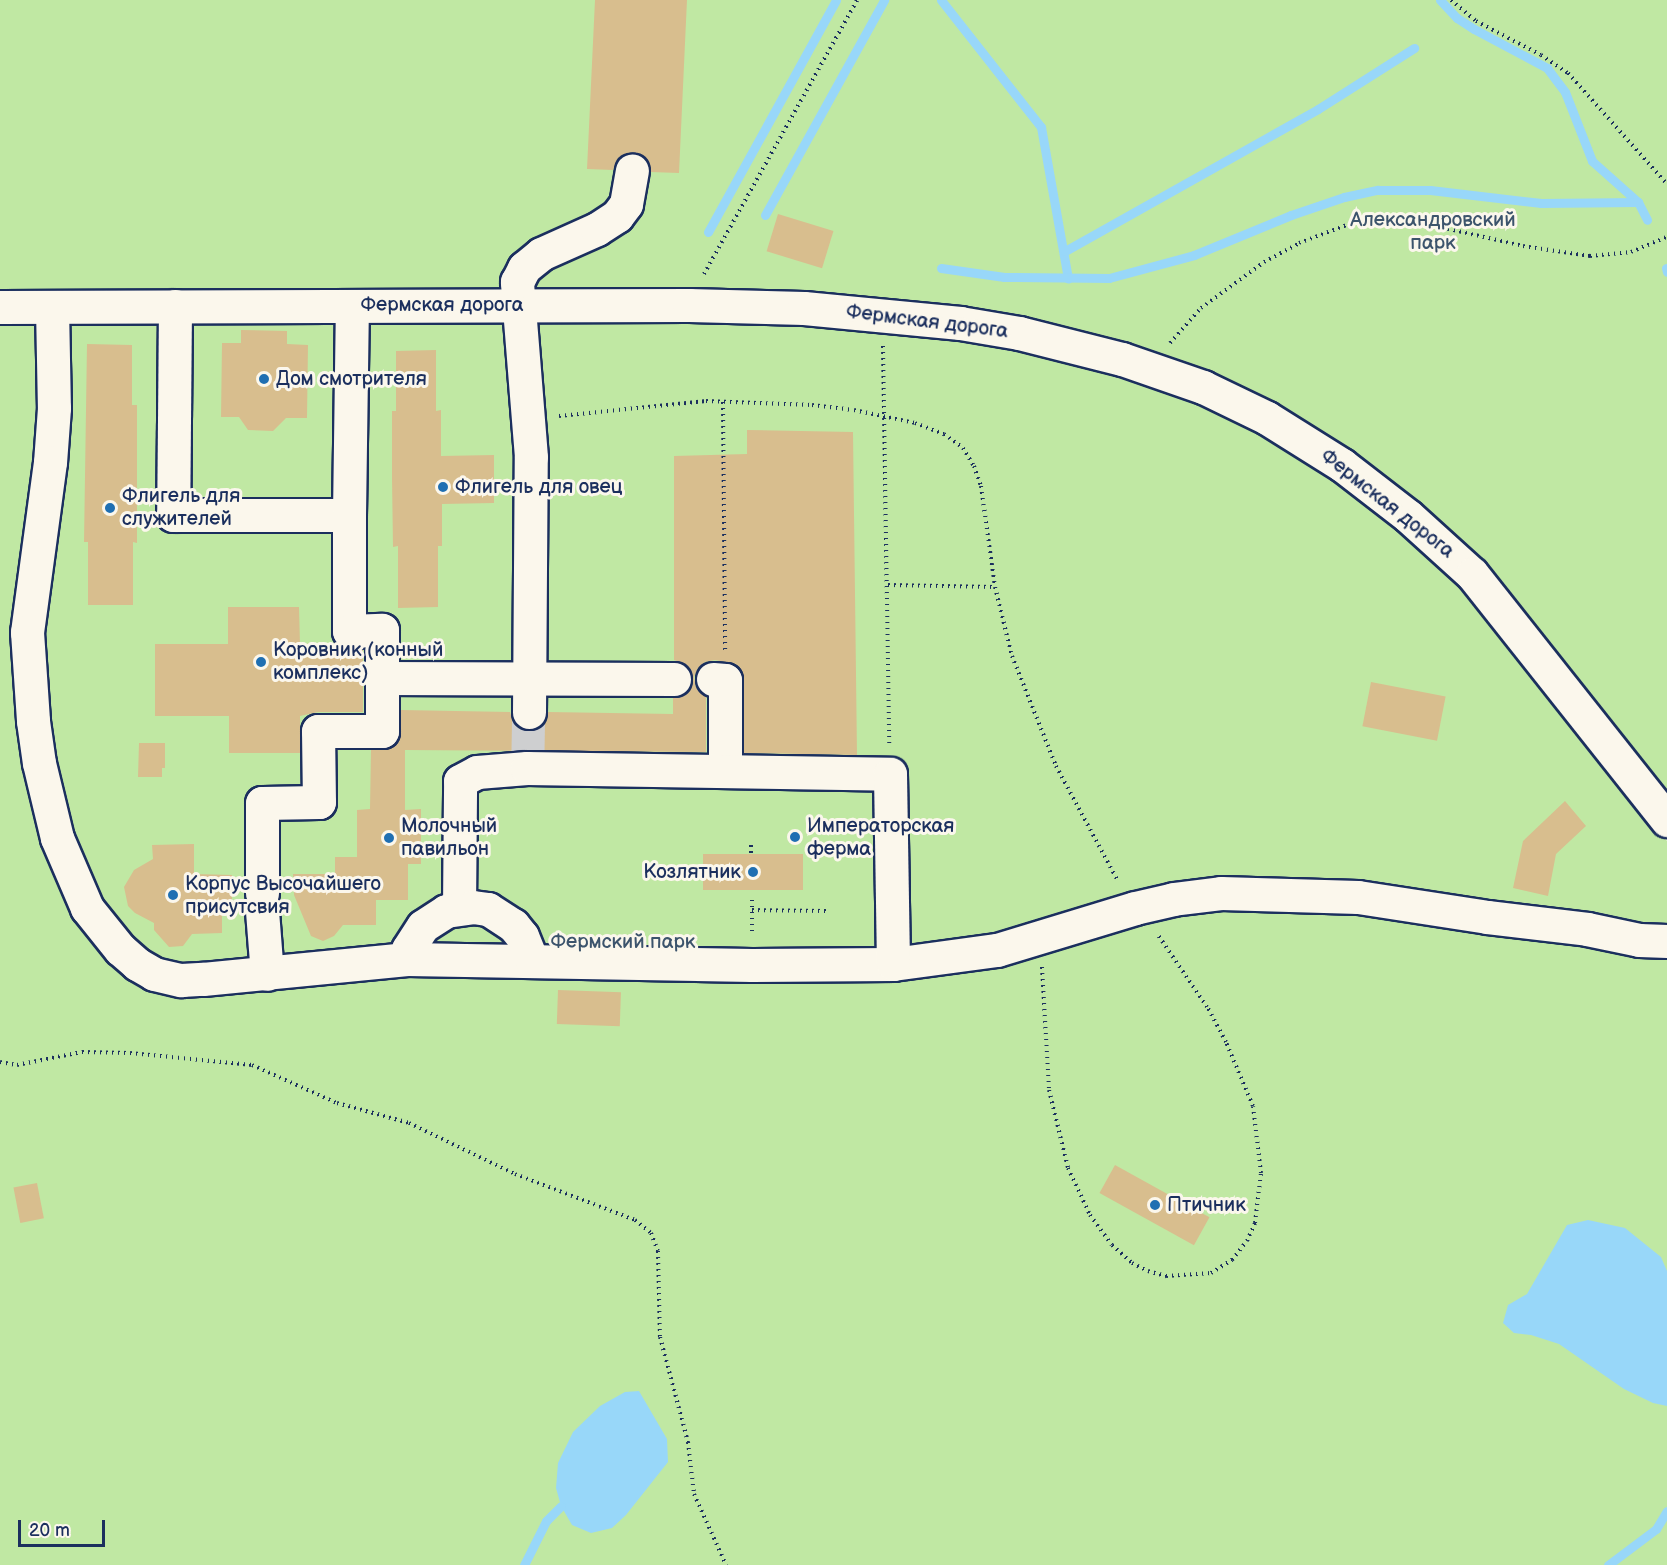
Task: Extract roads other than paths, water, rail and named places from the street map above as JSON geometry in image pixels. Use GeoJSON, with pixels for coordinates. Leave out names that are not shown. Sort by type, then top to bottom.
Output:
{"type":"FeatureCollection","features":[{"type":"Feature","properties":{"kind":"street"},"geometry":{"type":"LineString","coordinates":[[529,712],[531,457],[517,282],[524,268],[541,254],[597,229],[617,216],[626,204],[632,171]]}},
{"type":"Feature","properties":{"kind":"street","name":"Фермская дорога"},"geometry":{"type":"LineString","coordinates":[[0,307],[689,305],[804,308],[883,314],[1019,333],[1151,368],[1203,387],[1286,429],[1350,471],[1439,542],[1472,574],[1667,820]]}},
{"type":"Feature","properties":{"kind":"street"},"geometry":{"type":"LineString","coordinates":[[176,306],[173,515],[349,515]]}},
{"type":"Feature","properties":{"kind":"street"},"geometry":{"type":"LineString","coordinates":[[267,974],[262,902],[262,803],[318,802],[318,731],[382,731],[382,630],[349,631],[352,306]]}},
{"type":"Feature","properties":{"kind":"street"},"geometry":{"type":"LineString","coordinates":[[52,307],[55,361],[52,430],[27,632],[33,722],[39,763],[57,838],[87,908],[120,949],[137,964],[160,976],[181,980],[267,974],[406,959],[752,965],[893,964],[955,957],[1040,938],[1135,908],[1173,899],[1221,893],[1347,896],[1587,929],[1639,940],[1667,941]]}},
{"type":"Feature","properties":{"kind":"street"},"geometry":{"type":"LineString","coordinates":[[382,678],[674,679]]}},
{"type":"Feature","properties":{"kind":"street"},"geometry":{"type":"LineString","coordinates":[[719,680],[725,771]]}},
{"type":"Feature","properties":{"kind":"street"},"geometry":{"type":"LineString","coordinates":[[459,908],[460,781],[477,772],[528,760],[725,771],[890,774],[893,964]]}},
{"type":"Feature","properties":{"kind":"street"},"geometry":{"type":"LineString","coordinates":[[406,959],[408,949],[423,926],[446,911],[459,908],[488,909],[501,916],[522,936],[532,961]]}},
{"type":"Feature","properties":{"kind":"water"},"geometry":{"type":"Polygon","coordinates":[[[1588,1220],[1625,1228],[1661,1257],[1667,1271],[1667,1406],[1653,1403],[1624,1389],[1559,1344],[1531,1335],[1514,1333],[1503,1323],[1508,1305],[1527,1294],[1567,1225],[1588,1220]]]}},
{"type":"Feature","properties":{"kind":"water"},"geometry":{"type":"Polygon","coordinates":[[[639,1391],[667,1439],[668,1462],[626,1515],[612,1528],[591,1533],[572,1525],[561,1506],[556,1488],[558,1463],[573,1432],[600,1406],[625,1392],[639,1391]]]}},
{"type":"Feature","properties":{"kind":"waterway"},"geometry":{"type":"LineString","coordinates":[[708,232],[836,0]]}},
{"type":"Feature","properties":{"kind":"waterway"},"geometry":{"type":"LineString","coordinates":[[765,215],[884,0]]}},
{"type":"Feature","properties":{"kind":"waterway"},"geometry":{"type":"LineString","coordinates":[[941,0],[1041,127],[1068,279]]}},
{"type":"Feature","properties":{"kind":"waterway"},"geometry":{"type":"LineString","coordinates":[[1440,0],[1457,18],[1474,29],[1547,68],[1565,92],[1592,161],[1638,202],[1647,220]]}},
{"type":"Feature","properties":{"kind":"waterway"},"geometry":{"type":"LineString","coordinates":[[1065,251],[1318,109],[1414,48]]}},
{"type":"Feature","properties":{"kind":"waterway"},"geometry":{"type":"LineString","coordinates":[[941,268],[1004,277],[1109,278],[1194,255],[1291,215],[1344,197],[1378,190],[1430,190],[1541,203],[1638,202]]}},
{"type":"Feature","properties":{"kind":"waterway"},"geometry":{"type":"LineString","coordinates":[[1666,268],[1667,272]]}},
{"type":"Feature","properties":{"kind":"waterway"},"geometry":{"type":"LineString","coordinates":[[524,1565],[546,1521],[561,1506]]}},
{"type":"Feature","properties":{"kind":"waterway"},"geometry":{"type":"LineString","coordinates":[[1608,1565],[1656,1529],[1667,1511]]}},
{"type":"Feature","properties":{"kind":"tunnel"},"geometry":{"type":"LineString","coordinates":[[528,751],[529,712]]}},
{"type":"Feature","properties":{"kind":"place","name":"Дом смотрителя"},"geometry":{"type":"Point","coordinates":[264,379]}},
{"type":"Feature","properties":{"kind":"place","name":"Флигель для овец"},"geometry":{"type":"Point","coordinates":[443,487]}},
{"type":"Feature","properties":{"kind":"place","name":"Флигель для служителей"},"geometry":{"type":"Point","coordinates":[110,508]}},
{"type":"Feature","properties":{"kind":"place","name":"Коровник (конный комплекс)"},"geometry":{"type":"Point","coordinates":[261,662]}},
{"type":"Feature","properties":{"kind":"place","name":"Императорская ферма"},"geometry":{"type":"Point","coordinates":[795,837]}},
{"type":"Feature","properties":{"kind":"place","name":"Молочный павильон"},"geometry":{"type":"Point","coordinates":[389,838]}},
{"type":"Feature","properties":{"kind":"place","name":"Козлятник"},"geometry":{"type":"Point","coordinates":[753,872]}},
{"type":"Feature","properties":{"kind":"place","name":"Корпус Высочайшего присутсвия"},"geometry":{"type":"Point","coordinates":[173,895]}},
{"type":"Feature","properties":{"kind":"place","name":"Птичник"},"geometry":{"type":"Point","coordinates":[1155,1205]}},
{"type":"Feature","properties":{"kind":"park label","name":"Александровский парк"},"geometry":{"type":"Point","coordinates":[1433,232]}},
{"type":"Feature","properties":{"kind":"park label","name":"Фермский парк"},"geometry":{"type":"Point","coordinates":[623,942]}}]}
